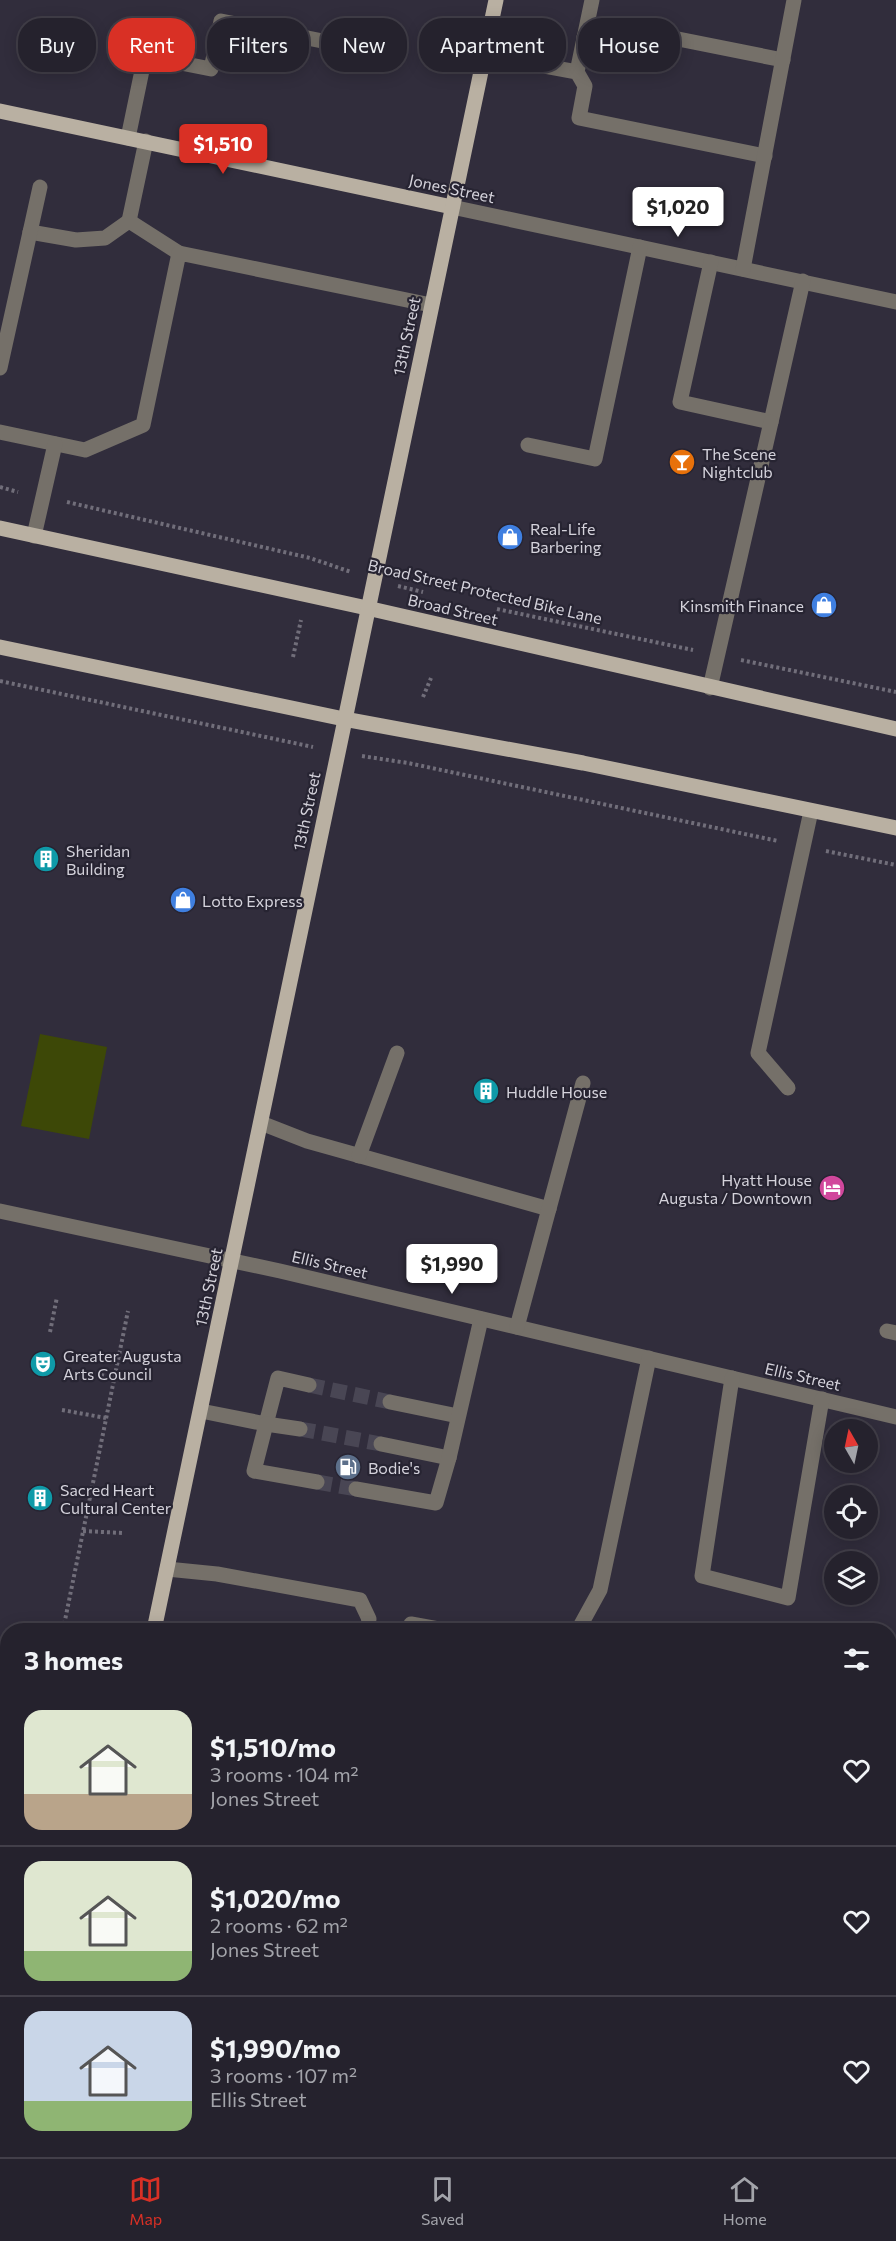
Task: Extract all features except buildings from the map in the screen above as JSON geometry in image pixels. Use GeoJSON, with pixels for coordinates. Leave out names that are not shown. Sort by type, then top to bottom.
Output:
{"type":"FeatureCollection","features":[{"type":"Feature","properties":{"kind":"main road","name":"13th Street"},"geometry":{"type":"LineString","coordinates":[[492,18],[496,0]]}},
{"type":"Feature","properties":{"kind":"main road","name":"13th Street"},"geometry":{"type":"LineString","coordinates":[[155,1623],[481,72]]}},
{"type":"Feature","properties":{"kind":"main road","name":"Jones Street"},"geometry":{"type":"LineString","coordinates":[[0,111],[452,207]]}},
{"type":"Feature","properties":{"kind":"main road","name":"Broad Street"},"geometry":{"type":"LineString","coordinates":[[0,528],[367,608],[896,729]]}},
{"type":"Feature","properties":{"kind":"main road"},"geometry":{"type":"LineString","coordinates":[[0,647],[344,719],[484,744],[896,828]]}},
{"type":"Feature","properties":{"kind":"street"},"geometry":{"type":"LineString","coordinates":[[588,18],[592,0]]}},
{"type":"Feature","properties":{"kind":"street"},"geometry":{"type":"LineString","coordinates":[[743,269],[794,0]]}},
{"type":"Feature","properties":{"kind":"street"},"geometry":{"type":"LineString","coordinates":[[129,138],[145,56],[212,69],[221,21],[321,41]]}},
{"type":"Feature","properties":{"kind":"street"},"geometry":{"type":"LineString","coordinates":[[680,39],[783,60]]}},
{"type":"Feature","properties":{"kind":"street"},"geometry":{"type":"LineString","coordinates":[[578,67],[577,72],[585,87],[579,118],[765,156]]}},
{"type":"Feature","properties":{"kind":"street"},"geometry":{"type":"LineString","coordinates":[[566,70],[577,72]]}},
{"type":"Feature","properties":{"kind":"street"},"geometry":{"type":"LineString","coordinates":[[30,232],[76,240],[105,238],[129,221],[146,141]]}},
{"type":"Feature","properties":{"kind":"street"},"geometry":{"type":"LineString","coordinates":[[0,368],[40,187]]}},
{"type":"Feature","properties":{"kind":"street","name":"Jones Street"},"geometry":{"type":"LineString","coordinates":[[452,207],[896,302]]}},
{"type":"Feature","properties":{"kind":"street"},"geometry":{"type":"LineString","coordinates":[[129,221],[179,252],[431,305]]}},
{"type":"Feature","properties":{"kind":"street"},"geometry":{"type":"LineString","coordinates":[[528,445],[595,459],[640,247]]}},
{"type":"Feature","properties":{"kind":"street"},"geometry":{"type":"LineString","coordinates":[[0,432],[85,450],[143,425],[179,252]]}},
{"type":"Feature","properties":{"kind":"street"},"geometry":{"type":"LineString","coordinates":[[711,262],[680,402],[771,422]]}},
{"type":"Feature","properties":{"kind":"street"},"geometry":{"type":"LineString","coordinates":[[710,688],[803,281]]}},
{"type":"Feature","properties":{"kind":"street"},"geometry":{"type":"LineString","coordinates":[[34,536],[55,444]]}},
{"type":"Feature","properties":{"kind":"street"},"geometry":{"type":"LineString","coordinates":[[788,1089],[758,1053],[811,811]]}},
{"type":"Feature","properties":{"kind":"street"},"geometry":{"type":"LineString","coordinates":[[359,1156],[397,1053]]}},
{"type":"Feature","properties":{"kind":"street"},"geometry":{"type":"LineString","coordinates":[[517,1327],[583,1083]]}},
{"type":"Feature","properties":{"kind":"street"},"geometry":{"type":"LineString","coordinates":[[261,1123],[307,1141],[549,1209]]}},
{"type":"Feature","properties":{"kind":"street","name":"Ellis Street"},"geometry":{"type":"LineString","coordinates":[[0,1211],[232,1260],[896,1417]]}},
{"type":"Feature","properties":{"kind":"street"},"geometry":{"type":"LineString","coordinates":[[356,1489],[436,1503],[449,1458],[481,1319]]}},
{"type":"Feature","properties":{"kind":"street"},"geometry":{"type":"LineString","coordinates":[[582,1623],[600,1590],[649,1358]]}},
{"type":"Feature","properties":{"kind":"street"},"geometry":{"type":"LineString","coordinates":[[309,1385],[278,1378],[254,1471],[317,1482]]}},
{"type":"Feature","properties":{"kind":"street"},"geometry":{"type":"LineString","coordinates":[[732,1378],[702,1576],[788,1598],[822,1399]]}},
{"type":"Feature","properties":{"kind":"street"},"geometry":{"type":"LineString","coordinates":[[390,1402],[458,1416]]}},
{"type":"Feature","properties":{"kind":"street"},"geometry":{"type":"LineString","coordinates":[[201,1411],[300,1429]]}},
{"type":"Feature","properties":{"kind":"street"},"geometry":{"type":"LineString","coordinates":[[381,1444],[449,1458]]}},
{"type":"Feature","properties":{"kind":"street"},"geometry":{"type":"LineString","coordinates":[[167,1569],[217,1574],[360,1600],[369,1619],[368,1623]]}},
{"type":"Feature","properties":{"kind":"path","name":"Broad Street Protected Bike Lane"},"geometry":{"type":"LineString","coordinates":[[0,488],[310,558],[373,579],[431,594]]}},
{"type":"Feature","properties":{"kind":"path","name":"Broad Street Protected Bike Lane"},"geometry":{"type":"LineString","coordinates":[[488,607],[896,692]]}},
{"type":"Feature","properties":{"kind":"path"},"geometry":{"type":"LineString","coordinates":[[293,657],[301,620]]}},
{"type":"Feature","properties":{"kind":"path"},"geometry":{"type":"LineString","coordinates":[[423,697],[431,678]]}},
{"type":"Feature","properties":{"kind":"path"},"geometry":{"type":"LineString","coordinates":[[0,681],[896,865]]}},
{"type":"Feature","properties":{"kind":"path"},"geometry":{"type":"LineString","coordinates":[[50,1332],[57,1297]]}},
{"type":"Feature","properties":{"kind":"path"},"geometry":{"type":"LineString","coordinates":[[64,1623],[128,1311]]}},
{"type":"Feature","properties":{"kind":"path"},"geometry":{"type":"LineString","coordinates":[[101,1375],[114,1377]]}},
{"type":"Feature","properties":{"kind":"path"},"geometry":{"type":"LineString","coordinates":[[62,1410],[106,1418]]}},
{"type":"Feature","properties":{"kind":"path"},"geometry":{"type":"LineString","coordinates":[[83,1531],[123,1533]]}},
{"type":"Feature","properties":{"kind":"green space"},"geometry":{"type":"Polygon","coordinates":[[[40,1034],[107,1047],[89,1139],[21,1126],[40,1034]]]}},
{"type":"Feature","properties":{"kind":"tunnel"},"geometry":{"type":"LineString","coordinates":[[309,1385],[390,1402]]}},
{"type":"Feature","properties":{"kind":"tunnel"},"geometry":{"type":"LineString","coordinates":[[300,1429],[381,1444]]}},
{"type":"Feature","properties":{"kind":"tunnel"},"geometry":{"type":"LineString","coordinates":[[317,1482],[356,1489]]}},
{"type":"Feature","properties":{"kind":"place","name":"The Scene Nightclub"},"geometry":{"type":"Point","coordinates":[682,462]}},
{"type":"Feature","properties":{"kind":"place","name":"Real-Life Barbering"},"geometry":{"type":"Point","coordinates":[510,537]}},
{"type":"Feature","properties":{"kind":"place","name":"Kinsmith Finance"},"geometry":{"type":"Point","coordinates":[824,605]}},
{"type":"Feature","properties":{"kind":"place","name":"Sheridan Building"},"geometry":{"type":"Point","coordinates":[46,859]}},
{"type":"Feature","properties":{"kind":"place","name":"Lotto Express"},"geometry":{"type":"Point","coordinates":[183,900]}},
{"type":"Feature","properties":{"kind":"place","name":"Huddle House"},"geometry":{"type":"Point","coordinates":[486,1091]}},
{"type":"Feature","properties":{"kind":"place","name":"Hyatt House Augusta / Downtown"},"geometry":{"type":"Point","coordinates":[832,1188]}},
{"type":"Feature","properties":{"kind":"place","name":"Greater Augusta Arts Council"},"geometry":{"type":"Point","coordinates":[43,1364]}},
{"type":"Feature","properties":{"kind":"place","name":"Bodie's"},"geometry":{"type":"Point","coordinates":[348,1467]}},
{"type":"Feature","properties":{"kind":"place","name":"Sacred Heart Cultural Center"},"geometry":{"type":"Point","coordinates":[40,1498]}}]}
